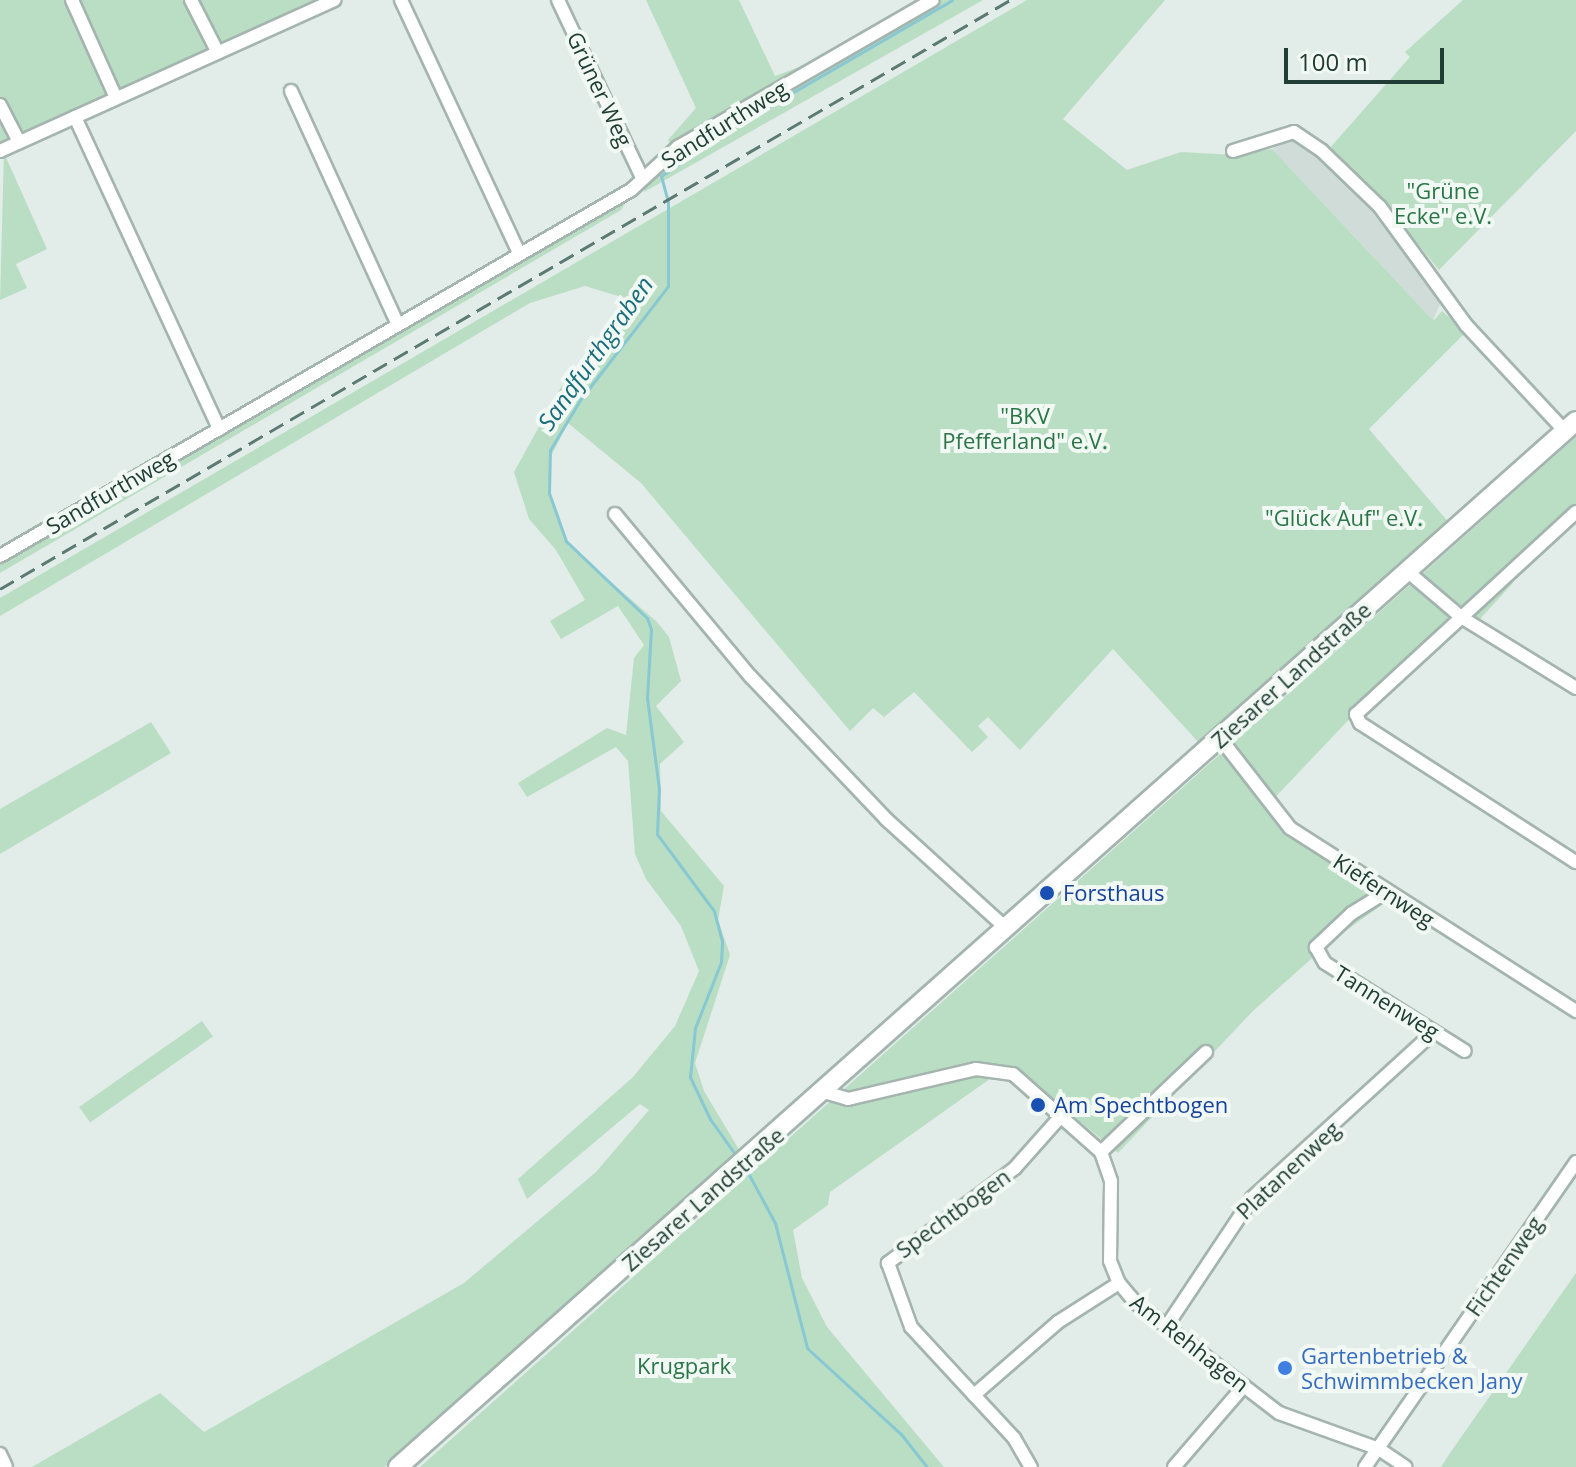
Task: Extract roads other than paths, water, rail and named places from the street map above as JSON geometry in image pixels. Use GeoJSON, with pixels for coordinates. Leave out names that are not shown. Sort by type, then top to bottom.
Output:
{"type":"FeatureCollection","features":[{"type":"Feature","properties":{"kind":"main road","name":"Ziesarer Landstraße"},"geometry":{"type":"LineString","coordinates":[[398,1467],[732,1174],[1571,426]]}},
{"type":"Feature","properties":{"kind":"street"},"geometry":{"type":"LineString","coordinates":[[72,0],[116,98]]}},
{"type":"Feature","properties":{"kind":"street"},"geometry":{"type":"LineString","coordinates":[[191,0],[218,53]]}},
{"type":"Feature","properties":{"kind":"street"},"geometry":{"type":"LineString","coordinates":[[0,151],[218,53],[309,5],[334,0]]}},
{"type":"Feature","properties":{"kind":"street"},"geometry":{"type":"LineString","coordinates":[[401,0],[519,253]]}},
{"type":"Feature","properties":{"kind":"street","name":"Grüner Weg"},"geometry":{"type":"LineString","coordinates":[[558,0],[642,178]]}},
{"type":"Feature","properties":{"kind":"street","name":"Sandfurthweg"},"geometry":{"type":"LineString","coordinates":[[0,556],[631,190],[678,147],[933,0]]}},
{"type":"Feature","properties":{"kind":"street"},"geometry":{"type":"LineString","coordinates":[[291,91],[398,325]]}},
{"type":"Feature","properties":{"kind":"street"},"geometry":{"type":"LineString","coordinates":[[0,105],[19,142]]}},
{"type":"Feature","properties":{"kind":"street"},"geometry":{"type":"LineString","coordinates":[[75,117],[219,429]]}},
{"type":"Feature","properties":{"kind":"street"},"geometry":{"type":"LineString","coordinates":[[1233,151],[1294,132],[1322,151],[1380,207],[1466,325],[1571,426]]}},
{"type":"Feature","properties":{"kind":"street"},"geometry":{"type":"LineString","coordinates":[[1576,512],[1356,714],[1360,723],[1576,862]]}},
{"type":"Feature","properties":{"kind":"street"},"geometry":{"type":"LineString","coordinates":[[615,514],[772,698],[894,827],[1007,929]]}},
{"type":"Feature","properties":{"kind":"street"},"geometry":{"type":"LineString","coordinates":[[1407,571],[1461,617],[1576,688]]}},
{"type":"Feature","properties":{"kind":"street","name":"Kiefernweg"},"geometry":{"type":"LineString","coordinates":[[1220,738],[1278,817],[1386,892],[1576,1011]]}},
{"type":"Feature","properties":{"kind":"street","name":"Tannenweg"},"geometry":{"type":"LineString","coordinates":[[1386,892],[1352,913],[1316,947],[1325,963],[1465,1051]]}},
{"type":"Feature","properties":{"kind":"street","name":"Platanenweg"},"geometry":{"type":"LineString","coordinates":[[1166,1327],[1252,1198],[1434,1032]]}},
{"type":"Feature","properties":{"kind":"street"},"geometry":{"type":"LineString","coordinates":[[824,1092],[848,1099],[951,1074],[996,1069],[1013,1074],[1101,1152],[1206,1052]]}},
{"type":"Feature","properties":{"kind":"street","name":"Spechtbogen"},"geometry":{"type":"LineString","coordinates":[[1031,1467],[1014,1438],[911,1327],[888,1263],[1015,1168],[1062,1115]]}},
{"type":"Feature","properties":{"kind":"street","name":"Am Rehhagen"},"geometry":{"type":"LineString","coordinates":[[1101,1152],[1111,1181],[1108,1249],[1119,1283],[1166,1327],[1292,1420],[1379,1449],[1406,1467]]}},
{"type":"Feature","properties":{"kind":"street","name":"Fichtenweg"},"geometry":{"type":"LineString","coordinates":[[1365,1467],[1576,1162]]}},
{"type":"Feature","properties":{"kind":"street"},"geometry":{"type":"LineString","coordinates":[[974,1395],[1058,1322],[1119,1283]]}},
{"type":"Feature","properties":{"kind":"street"},"geometry":{"type":"LineString","coordinates":[[1174,1467],[1244,1386]]}},
{"type":"Feature","properties":{"kind":"street"},"geometry":{"type":"LineString","coordinates":[[0,1454],[6,1467]]}},
{"type":"Feature","properties":{"kind":"waterway","name":"Sandfurthgraben"},"geometry":{"type":"LineString","coordinates":[[737,1157],[710,1119],[690,1077],[695,1028],[721,962],[722,941],[714,911],[657,834],[659,789],[647,698],[651,629],[647,618],[566,541],[549,493],[550,450],[580,400],[668,286],[668,202],[661,176],[733,127],[952,0]]}},
{"type":"Feature","properties":{"kind":"waterway","name":"Sandfurthgraben"},"geometry":{"type":"LineString","coordinates":[[746,1169],[775,1223],[807,1348],[901,1434],[927,1467]]}},
{"type":"Feature","properties":{"kind":"railway"},"geometry":{"type":"LineString","coordinates":[[0,589],[1010,0]]}},
{"type":"Feature","properties":{"kind":"place","name":"Forsthaus"},"geometry":{"type":"Point","coordinates":[1047,893]}},
{"type":"Feature","properties":{"kind":"place","name":"Am Spechtbogen"},"geometry":{"type":"Point","coordinates":[1038,1105]}},
{"type":"Feature","properties":{"kind":"place","name":"Gartenbetrieb & Schwimmbecken Jany"},"geometry":{"type":"Point","coordinates":[1285,1368]}},
{"type":"Feature","properties":{"kind":"park label","name":"\"Grüne Ecke\" e.V."},"geometry":{"type":"Point","coordinates":[1443,202]}},
{"type":"Feature","properties":{"kind":"park label","name":"\"BKV Pfefferland\" e.V."},"geometry":{"type":"Point","coordinates":[1025,428]}},
{"type":"Feature","properties":{"kind":"park label","name":"\"Glück Auf\" e.V."},"geometry":{"type":"Point","coordinates":[1344,518]}},
{"type":"Feature","properties":{"kind":"park label","name":"Krugpark"},"geometry":{"type":"Point","coordinates":[684,1366]}}]}
